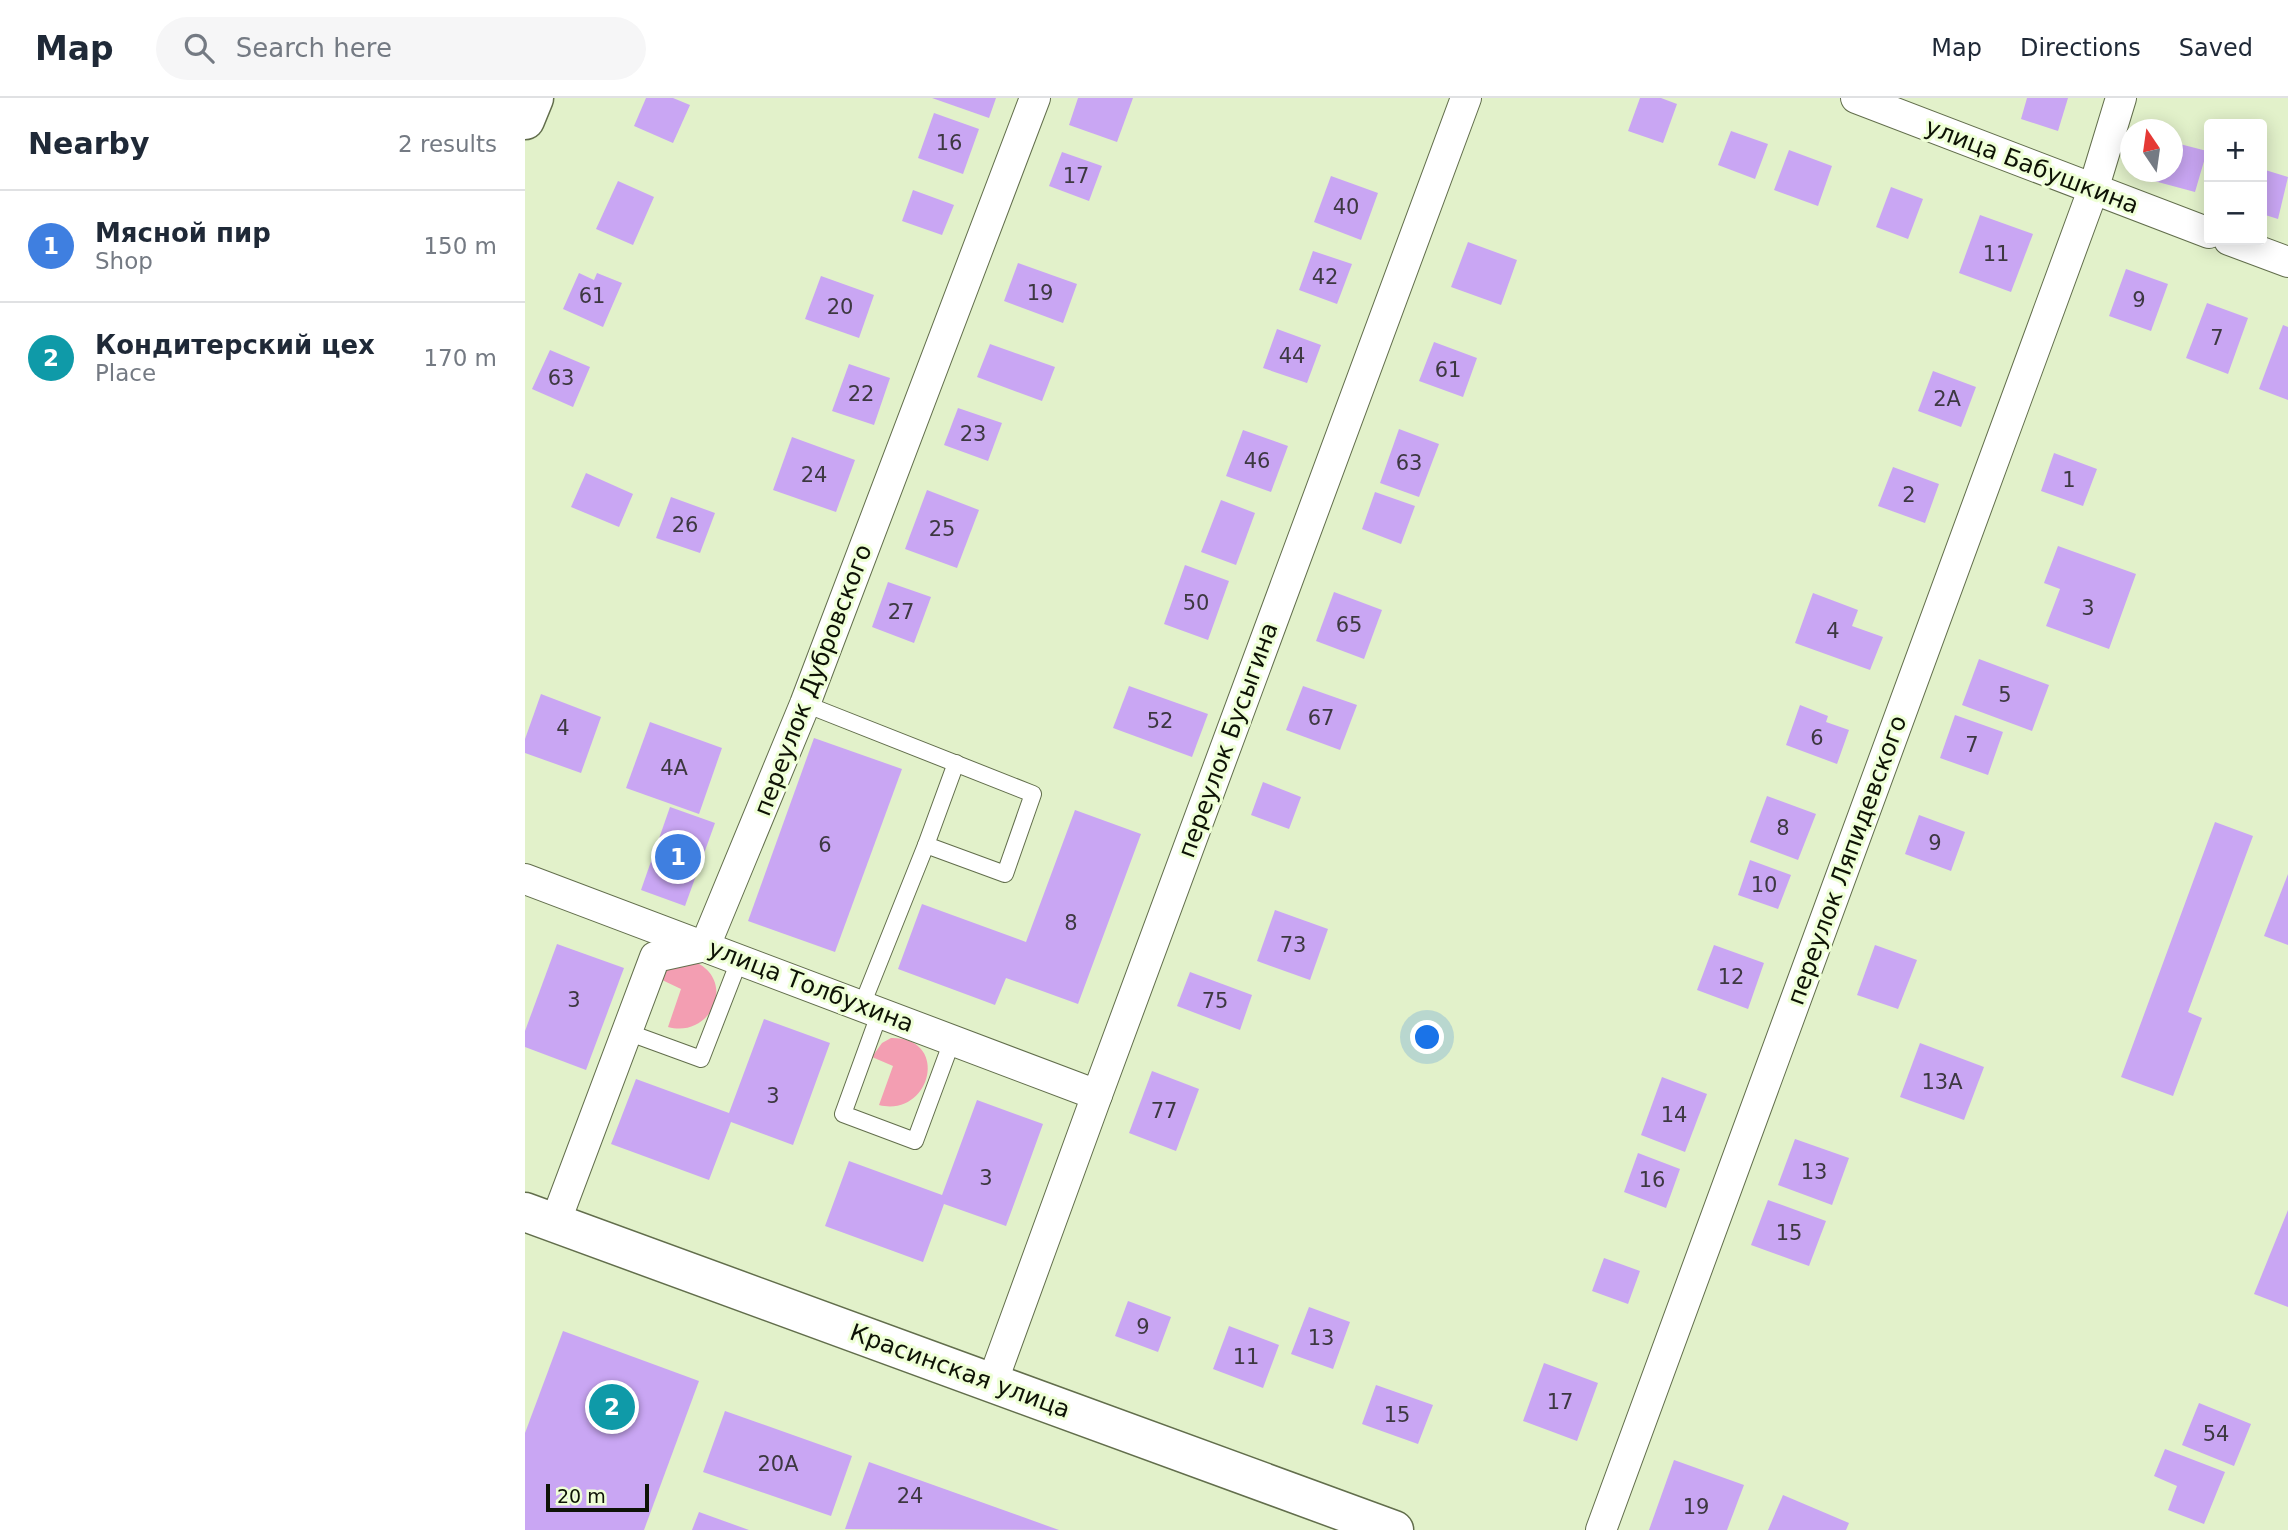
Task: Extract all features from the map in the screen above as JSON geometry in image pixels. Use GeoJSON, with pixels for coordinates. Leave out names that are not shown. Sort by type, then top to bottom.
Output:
{"type":"FeatureCollection","features":[{"type":"Feature","properties":{"kind":"street"},"geometry":{"type":"LineString","coordinates":[[525,120],[534,98]]}},
{"type":"Feature","properties":{"kind":"street","name":"переулок Дубровского"},"geometry":{"type":"LineString","coordinates":[[705,946],[805,704],[1035,98]]}},
{"type":"Feature","properties":{"kind":"street","name":"переулок Бусыгина"},"geometry":{"type":"LineString","coordinates":[[992,1383],[1466,98]]}},
{"type":"Feature","properties":{"kind":"street","name":"улица Бабушкина"},"geometry":{"type":"LineString","coordinates":[[1856,98],[2204,231]]}},
{"type":"Feature","properties":{"kind":"street","name":"переулок Ляпидевского"},"geometry":{"type":"LineString","coordinates":[[1601,1530],[2093,190],[2121,98]]}},
{"type":"Feature","properties":{"kind":"street"},"geometry":{"type":"LineString","coordinates":[[2242,245],[2288,262]]}},
{"type":"Feature","properties":{"kind":"street","name":"улица Толбухина"},"geometry":{"type":"LineString","coordinates":[[527,887],[705,946],[1097,1095]]}},
{"type":"Feature","properties":{"kind":"street"},"geometry":{"type":"LineString","coordinates":[[540,1217],[627,1032],[655,957],[705,946]]}},
{"type":"Feature","properties":{"kind":"street","name":"Красинская улица"},"geometry":{"type":"LineString","coordinates":[[540,1217],[1394,1530]]}},
{"type":"Feature","properties":{"kind":"lane"},"geometry":{"type":"LineString","coordinates":[[805,704],[1033,794],[1005,874],[926,845]]}},
{"type":"Feature","properties":{"kind":"lane"},"geometry":{"type":"LineString","coordinates":[[952,1041],[915,1141],[843,1114],[871,1009],[956,764]]}},
{"type":"Feature","properties":{"kind":"lane"},"geometry":{"type":"LineString","coordinates":[[627,1032],[701,1059],[739,961]]}},
{"type":"Feature","properties":{"kind":"shaded area"},"geometry":{"type":"Polygon","coordinates":[[[691,960],[706,969],[714,980],[714,1005],[707,1016],[697,1024],[684,1028],[668,1027],[681,989],[660,979],[670,966],[691,960]]]}},
{"type":"Feature","properties":{"kind":"shaded area"},"geometry":{"type":"Polygon","coordinates":[[[891,1038],[910,1041],[922,1050],[927,1062],[927,1076],[921,1089],[911,1100],[897,1106],[879,1105],[893,1066],[872,1057],[882,1043],[891,1038]]]}},
{"type":"Feature","properties":{"kind":"building"},"geometry":{"type":"Polygon","coordinates":[[[646,98],[673,98],[690,105],[673,143],[634,126],[646,98]]]}},
{"type":"Feature","properties":{"kind":"building"},"geometry":{"type":"Polygon","coordinates":[[[932,98],[996,98],[989,118],[932,98]]]}},
{"type":"Feature","properties":{"kind":"building"},"geometry":{"type":"Polygon","coordinates":[[[1078,98],[1133,98],[1117,142],[1069,125],[1078,98]]]}},
{"type":"Feature","properties":{"kind":"building"},"geometry":{"type":"Polygon","coordinates":[[[1640,98],[1661,98],[1677,104],[1663,143],[1628,131],[1640,98]]]}},
{"type":"Feature","properties":{"kind":"building"},"geometry":{"type":"Polygon","coordinates":[[[2027,98],[2068,98],[2058,131],[2021,119],[2027,98]]]}},
{"type":"Feature","properties":{"kind":"building"},"geometry":{"type":"Polygon","coordinates":[[[934,113],[979,129],[963,174],[918,158],[934,113]]]}},
{"type":"Feature","properties":{"kind":"building"},"geometry":{"type":"Polygon","coordinates":[[[1731,131],[1768,144],[1755,179],[1718,165],[1731,131]]]}},
{"type":"Feature","properties":{"kind":"building"},"geometry":{"type":"Polygon","coordinates":[[[2183,145],[2204,150],[2204,161],[2195,192],[2158,182],[2183,182],[2183,145]]]}},
{"type":"Feature","properties":{"kind":"building"},"geometry":{"type":"Polygon","coordinates":[[[1789,150],[1832,166],[1818,206],[1774,190],[1789,150]]]}},
{"type":"Feature","properties":{"kind":"building"},"geometry":{"type":"Polygon","coordinates":[[[1062,152],[1102,166],[1089,201],[1049,186],[1062,152]]]}},
{"type":"Feature","properties":{"kind":"building"},"geometry":{"type":"Polygon","coordinates":[[[2267,171],[2288,177],[2278,219],[2267,216],[2267,171]]]}},
{"type":"Feature","properties":{"kind":"building"},"geometry":{"type":"Polygon","coordinates":[[[1331,176],[1378,193],[1361,240],[1314,222],[1331,176]]]}},
{"type":"Feature","properties":{"kind":"building"},"geometry":{"type":"Polygon","coordinates":[[[618,181],[654,197],[633,245],[596,229],[618,181]]]}},
{"type":"Feature","properties":{"kind":"building"},"geometry":{"type":"Polygon","coordinates":[[[1891,187],[1923,199],[1908,239],[1876,227],[1891,187]]]}},
{"type":"Feature","properties":{"kind":"building"},"geometry":{"type":"Polygon","coordinates":[[[913,190],[954,205],[942,235],[902,221],[913,190]]]}},
{"type":"Feature","properties":{"kind":"building"},"geometry":{"type":"Polygon","coordinates":[[[1980,215],[2033,234],[2011,292],[1959,273],[1980,215]]]}},
{"type":"Feature","properties":{"kind":"building"},"geometry":{"type":"Polygon","coordinates":[[[1468,242],[1517,260],[1501,305],[1451,287],[1468,242]]]}},
{"type":"Feature","properties":{"kind":"building"},"geometry":{"type":"Polygon","coordinates":[[[1313,251],[1352,264],[1337,304],[1299,290],[1313,251]]]}},
{"type":"Feature","properties":{"kind":"building"},"geometry":{"type":"Polygon","coordinates":[[[1018,263],[1077,284],[1063,323],[1004,301],[1018,263]]]}},
{"type":"Feature","properties":{"kind":"building"},"geometry":{"type":"Polygon","coordinates":[[[2126,269],[2168,284],[2151,331],[2109,316],[2126,269]]]}},
{"type":"Feature","properties":{"kind":"building"},"geometry":{"type":"Polygon","coordinates":[[[579,273],[594,280],[597,273],[622,283],[603,327],[563,309],[579,273]]]}},
{"type":"Feature","properties":{"kind":"building"},"geometry":{"type":"Polygon","coordinates":[[[821,276],[874,295],[859,338],[805,319],[821,276]]]}},
{"type":"Feature","properties":{"kind":"building"},"geometry":{"type":"Polygon","coordinates":[[[2207,303],[2248,318],[2228,374],[2186,358],[2207,303]]]}},
{"type":"Feature","properties":{"kind":"building"},"geometry":{"type":"Polygon","coordinates":[[[2283,325],[2288,327],[2288,400],[2259,389],[2283,325]]]}},
{"type":"Feature","properties":{"kind":"building"},"geometry":{"type":"Polygon","coordinates":[[[1277,329],[1321,345],[1307,383],[1263,368],[1277,329]]]}},
{"type":"Feature","properties":{"kind":"building"},"geometry":{"type":"Polygon","coordinates":[[[1434,342],[1477,358],[1463,397],[1419,381],[1434,342]]]}},
{"type":"Feature","properties":{"kind":"building"},"geometry":{"type":"Polygon","coordinates":[[[990,344],[1055,367],[1042,401],[977,377],[990,344]]]}},
{"type":"Feature","properties":{"kind":"building"},"geometry":{"type":"Polygon","coordinates":[[[550,350],[590,367],[573,407],[532,389],[550,350]]]}},
{"type":"Feature","properties":{"kind":"building"},"geometry":{"type":"Polygon","coordinates":[[[849,364],[890,378],[874,425],[832,411],[849,364]]]}},
{"type":"Feature","properties":{"kind":"building"},"geometry":{"type":"Polygon","coordinates":[[[1933,371],[1976,387],[1961,427],[1918,411],[1933,371]]]}},
{"type":"Feature","properties":{"kind":"building"},"geometry":{"type":"Polygon","coordinates":[[[958,408],[1002,423],[988,461],[944,445],[958,408]]]}},
{"type":"Feature","properties":{"kind":"building"},"geometry":{"type":"Polygon","coordinates":[[[1399,429],[1439,444],[1419,497],[1380,483],[1399,429]]]}},
{"type":"Feature","properties":{"kind":"building"},"geometry":{"type":"Polygon","coordinates":[[[1243,430],[1288,446],[1271,492],[1226,476],[1243,430]]]}},
{"type":"Feature","properties":{"kind":"building"},"geometry":{"type":"Polygon","coordinates":[[[792,437],[855,460],[836,512],[773,490],[792,437]]]}},
{"type":"Feature","properties":{"kind":"building"},"geometry":{"type":"Polygon","coordinates":[[[2054,453],[2097,469],[2083,506],[2041,491],[2054,453]]]}},
{"type":"Feature","properties":{"kind":"building"},"geometry":{"type":"Polygon","coordinates":[[[1893,467],[1939,484],[1925,523],[1878,506],[1893,467]]]}},
{"type":"Feature","properties":{"kind":"building"},"geometry":{"type":"Polygon","coordinates":[[[586,473],[633,494],[619,527],[571,507],[586,473]]]}},
{"type":"Feature","properties":{"kind":"building"},"geometry":{"type":"Polygon","coordinates":[[[927,490],[979,510],[957,568],[905,549],[927,490]]]}},
{"type":"Feature","properties":{"kind":"building"},"geometry":{"type":"Polygon","coordinates":[[[1375,492],[1415,506],[1401,544],[1362,529],[1375,492]]]}},
{"type":"Feature","properties":{"kind":"building"},"geometry":{"type":"Polygon","coordinates":[[[671,497],[715,513],[700,553],[656,538],[671,497]]]}},
{"type":"Feature","properties":{"kind":"building"},"geometry":{"type":"Polygon","coordinates":[[[1221,500],[1255,513],[1236,565],[1201,552],[1221,500]]]}},
{"type":"Feature","properties":{"kind":"building"},"geometry":{"type":"Polygon","coordinates":[[[2058,546],[2136,574],[2109,649],[2046,626],[2060,589],[2044,583],[2058,546]]]}},
{"type":"Feature","properties":{"kind":"building"},"geometry":{"type":"Polygon","coordinates":[[[1185,565],[1229,581],[1208,640],[1164,624],[1185,565]]]}},
{"type":"Feature","properties":{"kind":"building"},"geometry":{"type":"Polygon","coordinates":[[[888,582],[931,597],[914,643],[872,627],[888,582]]]}},
{"type":"Feature","properties":{"kind":"building"},"geometry":{"type":"Polygon","coordinates":[[[1334,592],[1382,610],[1364,659],[1316,641],[1334,592]]]}},
{"type":"Feature","properties":{"kind":"building"},"geometry":{"type":"Polygon","coordinates":[[[1813,593],[1858,610],[1852,626],[1883,637],[1870,670],[1795,643],[1813,593]]]}},
{"type":"Feature","properties":{"kind":"building"},"geometry":{"type":"Polygon","coordinates":[[[1979,659],[2049,685],[2032,731],[1962,705],[1979,659]]]}},
{"type":"Feature","properties":{"kind":"building"},"geometry":{"type":"Polygon","coordinates":[[[1129,686],[1208,714],[1192,757],[1113,728],[1129,686]]]}},
{"type":"Feature","properties":{"kind":"building"},"geometry":{"type":"Polygon","coordinates":[[[1303,686],[1357,705],[1340,750],[1286,730],[1303,686]]]}},
{"type":"Feature","properties":{"kind":"building"},"geometry":{"type":"Polygon","coordinates":[[[541,694],[601,717],[581,773],[525,753],[525,739],[541,694]]]}},
{"type":"Feature","properties":{"kind":"building"},"geometry":{"type":"Polygon","coordinates":[[[1800,705],[1828,716],[1826,722],[1849,730],[1837,764],[1786,745],[1800,705]]]}},
{"type":"Feature","properties":{"kind":"building"},"geometry":{"type":"Polygon","coordinates":[[[1955,715],[2003,732],[1988,775],[1940,758],[1955,715]]]}},
{"type":"Feature","properties":{"kind":"building"},"geometry":{"type":"Polygon","coordinates":[[[650,722],[722,748],[699,814],[626,788],[650,722]]]}},
{"type":"Feature","properties":{"kind":"building"},"geometry":{"type":"Polygon","coordinates":[[[814,738],[902,769],[835,952],[748,921],[814,738]]]}},
{"type":"Feature","properties":{"kind":"building"},"geometry":{"type":"Polygon","coordinates":[[[1263,782],[1301,797],[1289,829],[1251,815],[1263,782]]]}},
{"type":"Feature","properties":{"kind":"building"},"geometry":{"type":"Polygon","coordinates":[[[1767,796],[1816,814],[1798,860],[1750,842],[1767,796]]]}},
{"type":"Feature","properties":{"kind":"building"},"geometry":{"type":"Polygon","coordinates":[[[670,807],[715,823],[685,906],[641,890],[670,807]]]}},
{"type":"Feature","properties":{"kind":"building"},"geometry":{"type":"Polygon","coordinates":[[[1075,810],[1141,834],[1078,1004],[1006,978],[995,1005],[898,969],[922,904],[1026,942],[1075,810]]]}},
{"type":"Feature","properties":{"kind":"building"},"geometry":{"type":"Polygon","coordinates":[[[1919,815],[1965,832],[1951,871],[1905,854],[1919,815]]]}},
{"type":"Feature","properties":{"kind":"building"},"geometry":{"type":"Polygon","coordinates":[[[2215,822],[2253,836],[2188,1012],[2202,1018],[2173,1096],[2121,1077],[2215,822]]]}},
{"type":"Feature","properties":{"kind":"building"},"geometry":{"type":"Polygon","coordinates":[[[1750,860],[1791,875],[1778,909],[1738,895],[1750,860]]]}},
{"type":"Feature","properties":{"kind":"building"},"geometry":{"type":"Polygon","coordinates":[[[2288,874],[2288,945],[2264,936],[2288,874]]]}},
{"type":"Feature","properties":{"kind":"building"},"geometry":{"type":"Polygon","coordinates":[[[1275,910],[1328,929],[1310,980],[1257,961],[1275,910]]]}},
{"type":"Feature","properties":{"kind":"building"},"geometry":{"type":"Polygon","coordinates":[[[557,944],[624,968],[586,1070],[525,1047],[525,1031],[557,944]]]}},
{"type":"Feature","properties":{"kind":"building"},"geometry":{"type":"Polygon","coordinates":[[[1714,945],[1764,963],[1748,1009],[1697,990],[1714,945]]]}},
{"type":"Feature","properties":{"kind":"building"},"geometry":{"type":"Polygon","coordinates":[[[1875,945],[1917,960],[1898,1009],[1857,995],[1875,945]]]}},
{"type":"Feature","properties":{"kind":"building"},"geometry":{"type":"Polygon","coordinates":[[[1190,972],[1252,995],[1240,1030],[1177,1006],[1190,972]]]}},
{"type":"Feature","properties":{"kind":"building"},"geometry":{"type":"Polygon","coordinates":[[[764,1019],[830,1043],[793,1145],[731,1122],[709,1180],[611,1144],[636,1079],[729,1113],[764,1019]]]}},
{"type":"Feature","properties":{"kind":"building"},"geometry":{"type":"Polygon","coordinates":[[[1920,1043],[1984,1067],[1964,1120],[1900,1097],[1920,1043]]]}},
{"type":"Feature","properties":{"kind":"building"},"geometry":{"type":"Polygon","coordinates":[[[1152,1071],[1199,1089],[1176,1151],[1129,1133],[1152,1071]]]}},
{"type":"Feature","properties":{"kind":"building"},"geometry":{"type":"Polygon","coordinates":[[[1662,1077],[1707,1094],[1685,1152],[1641,1135],[1662,1077]]]}},
{"type":"Feature","properties":{"kind":"building"},"geometry":{"type":"Polygon","coordinates":[[[977,1100],[1043,1124],[1006,1226],[944,1204],[923,1262],[825,1226],[849,1161],[942,1195],[977,1100]]]}},
{"type":"Feature","properties":{"kind":"building"},"geometry":{"type":"Polygon","coordinates":[[[1795,1139],[1849,1158],[1832,1205],[1778,1185],[1795,1139]]]}},
{"type":"Feature","properties":{"kind":"building"},"geometry":{"type":"Polygon","coordinates":[[[1638,1153],[1680,1169],[1666,1208],[1624,1192],[1638,1153]]]}},
{"type":"Feature","properties":{"kind":"building"},"geometry":{"type":"Polygon","coordinates":[[[1768,1200],[1826,1221],[1809,1266],[1751,1245],[1768,1200]]]}},
{"type":"Feature","properties":{"kind":"building"},"geometry":{"type":"Polygon","coordinates":[[[2288,1210],[2288,1307],[2254,1294],[2288,1210]]]}},
{"type":"Feature","properties":{"kind":"building"},"geometry":{"type":"Polygon","coordinates":[[[1604,1258],[1640,1271],[1628,1304],[1592,1291],[1604,1258]]]}},
{"type":"Feature","properties":{"kind":"building"},"geometry":{"type":"Polygon","coordinates":[[[1128,1301],[1171,1317],[1158,1352],[1115,1336],[1128,1301]]]}},
{"type":"Feature","properties":{"kind":"building"},"geometry":{"type":"Polygon","coordinates":[[[1309,1307],[1350,1322],[1333,1369],[1291,1354],[1309,1307]]]}},
{"type":"Feature","properties":{"kind":"building"},"geometry":{"type":"Polygon","coordinates":[[[1229,1326],[1279,1345],[1263,1388],[1213,1369],[1229,1326]]]}},
{"type":"Feature","properties":{"kind":"building"},"geometry":{"type":"Polygon","coordinates":[[[563,1331],[699,1381],[644,1530],[525,1530],[525,1433],[563,1331]]]}},
{"type":"Feature","properties":{"kind":"building"},"geometry":{"type":"Polygon","coordinates":[[[1544,1363],[1598,1383],[1577,1441],[1523,1421],[1544,1363]]]}},
{"type":"Feature","properties":{"kind":"building"},"geometry":{"type":"Polygon","coordinates":[[[1376,1385],[1433,1405],[1418,1444],[1362,1424],[1376,1385]]]}},
{"type":"Feature","properties":{"kind":"building"},"geometry":{"type":"Polygon","coordinates":[[[2199,1403],[2251,1424],[2234,1466],[2182,1445],[2199,1403]]]}},
{"type":"Feature","properties":{"kind":"building"},"geometry":{"type":"Polygon","coordinates":[[[725,1411],[852,1456],[831,1516],[703,1472],[725,1411]]]}},
{"type":"Feature","properties":{"kind":"building"},"geometry":{"type":"Polygon","coordinates":[[[2165,1449],[2225,1472],[2204,1524],[2168,1510],[2177,1486],[2154,1476],[2165,1449]]]}},
{"type":"Feature","properties":{"kind":"building"},"geometry":{"type":"Polygon","coordinates":[[[1674,1460],[1744,1485],[1727,1530],[1649,1530],[1674,1460]]]}},
{"type":"Feature","properties":{"kind":"building"},"geometry":{"type":"Polygon","coordinates":[[[869,1462],[1059,1530],[845,1529],[869,1462]]]}},
{"type":"Feature","properties":{"kind":"building"},"geometry":{"type":"Polygon","coordinates":[[[1783,1495],[1849,1523],[1846,1530],[1768,1530],[1783,1495]]]}},
{"type":"Feature","properties":{"kind":"building"},"geometry":{"type":"Polygon","coordinates":[[[699,1512],[749,1530],[692,1530],[699,1512]]]}},
{"type":"Feature","properties":{"kind":"place","name":"Мясной пир"},"geometry":{"type":"Point","coordinates":[678,857]}},
{"type":"Feature","properties":{"kind":"place","name":"Кондитерский цех"},"geometry":{"type":"Point","coordinates":[612,1407]}}]}
